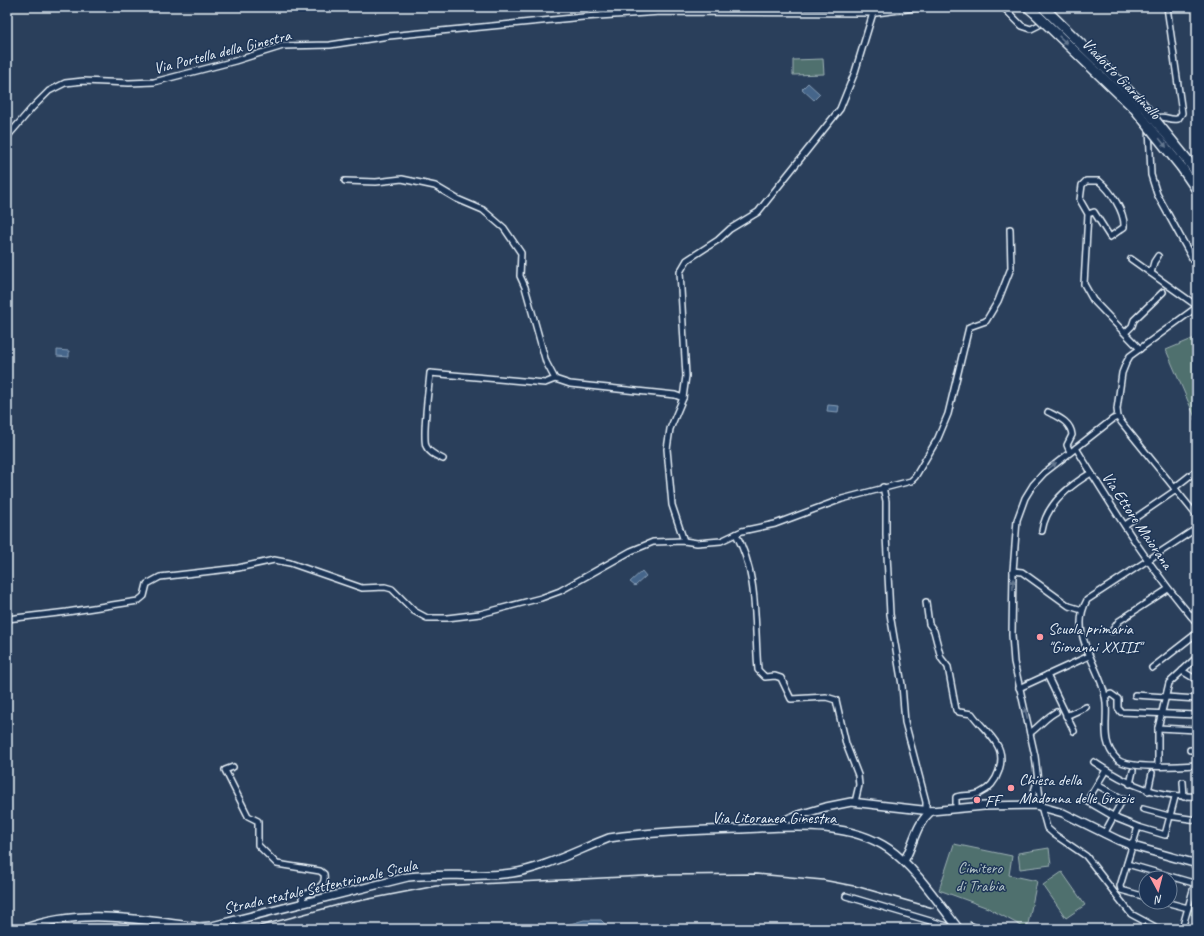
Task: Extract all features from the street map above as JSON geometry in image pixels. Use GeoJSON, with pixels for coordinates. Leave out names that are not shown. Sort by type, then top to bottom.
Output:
{"type":"FeatureCollection","features":[{"type":"Feature","properties":{"kind":"highway","name":"Viadotto Giardinello"},"geometry":{"type":"LineString","coordinates":[[1043,7],[1142,104],[1186,165]]}},
{"type":"Feature","properties":{"kind":"highway","name":"Viadotto Giardinello"},"geometry":{"type":"LineString","coordinates":[[1032,10],[1135,109],[1186,165]]}},
{"type":"Feature","properties":{"kind":"highway"},"geometry":{"type":"LineString","coordinates":[[1186,165],[1197,173]]}},
{"type":"Feature","properties":{"kind":"highway"},"geometry":{"type":"LineString","coordinates":[[1186,165],[1197,190]]}},
{"type":"Feature","properties":{"kind":"main road"},"geometry":{"type":"LineString","coordinates":[[780,827],[780,824],[792,817],[826,807],[855,802],[898,809],[928,810],[1025,805],[1041,806],[1063,813],[1104,834],[1133,846],[1197,864]]}},
{"type":"Feature","properties":{"kind":"main road"},"geometry":{"type":"LineString","coordinates":[[904,861],[917,829],[928,810]]}},
{"type":"Feature","properties":{"kind":"main road","name":"Via Litoranea Ginestra"},"geometry":{"type":"LineString","coordinates":[[668,832],[815,827],[841,830],[862,836],[877,842],[904,861],[959,929]]}},
{"type":"Feature","properties":{"kind":"main road","name":"Strada statale Settentrionale Sicula"},"geometry":{"type":"LineString","coordinates":[[23,929],[49,921],[95,916],[119,917],[199,927],[212,926],[408,877],[429,874],[512,873],[547,862],[609,838],[668,832]]}},
{"type":"Feature","properties":{"kind":"street","name":"Via Portella della Ginestra"},"geometry":{"type":"LineString","coordinates":[[7,137],[49,91],[65,83],[83,81],[129,83],[154,82],[235,61],[283,46],[330,45],[476,27],[583,17],[638,14],[873,13],[924,7]]}},
{"type":"Feature","properties":{"kind":"street"},"geometry":{"type":"LineString","coordinates":[[1003,7],[1022,26],[1031,29],[1039,25],[1047,14],[1049,7]]}},
{"type":"Feature","properties":{"kind":"street"},"geometry":{"type":"LineString","coordinates":[[1167,7],[1182,113],[1178,119],[1172,120],[1164,116],[1150,122],[1148,129],[1151,175],[1158,194],[1197,267]]}},
{"type":"Feature","properties":{"kind":"street"},"geometry":{"type":"LineString","coordinates":[[684,541],[672,505],[667,449],[670,429],[683,398],[686,376],[680,272],[682,266],[687,260],[718,240],[730,229],[758,212],[840,109],[855,72],[873,13]]}},
{"type":"Feature","properties":{"kind":"street"},"geometry":{"type":"LineString","coordinates":[[345,181],[376,182],[402,179],[435,186],[457,199],[483,210],[504,228],[521,253],[520,276],[527,294],[546,362],[555,379]]}},
{"type":"Feature","properties":{"kind":"street"},"geometry":{"type":"LineString","coordinates":[[1088,214],[1094,212],[1110,237],[1124,228],[1125,219],[1107,188],[1100,181],[1086,181],[1082,185],[1080,200],[1088,214],[1084,284],[1092,300],[1140,349]]}},
{"type":"Feature","properties":{"kind":"street"},"geometry":{"type":"LineString","coordinates":[[7,618],[67,612],[138,601],[144,596],[147,584],[160,577],[238,568],[274,560],[290,563],[362,588],[385,587],[392,589],[414,611],[427,618],[447,618],[480,614],[540,598],[578,582],[642,546],[653,542],[684,541],[697,543],[721,540],[736,534],[775,524],[842,500],[905,483],[915,477],[938,438],[954,393],[969,327],[986,321],[998,301],[1008,278],[1011,268],[1010,229]]}},
{"type":"Feature","properties":{"kind":"street"},"geometry":{"type":"LineString","coordinates":[[1152,274],[1154,262],[1158,256]]}},
{"type":"Feature","properties":{"kind":"street"},"geometry":{"type":"LineString","coordinates":[[1131,259],[1197,307],[1130,356],[1122,374],[1118,417],[1197,516]]}},
{"type":"Feature","properties":{"kind":"street"},"geometry":{"type":"LineString","coordinates":[[1124,333],[1132,326],[1134,320],[1164,292]]}},
{"type":"Feature","properties":{"kind":"street"},"geometry":{"type":"LineString","coordinates":[[443,459],[433,454],[426,446],[425,435],[430,373],[545,383],[555,379],[570,384],[675,395],[683,398]]}},
{"type":"Feature","properties":{"kind":"street"},"geometry":{"type":"LineString","coordinates":[[1048,412],[1061,419],[1068,425],[1072,435],[1067,445],[1070,452]]}},
{"type":"Feature","properties":{"kind":"street"},"geometry":{"type":"LineString","coordinates":[[1118,417],[1113,419],[1044,473],[1033,485],[1025,498],[1017,520],[1013,571],[1012,635],[1014,662],[1039,778],[1041,806],[1047,828],[1054,835],[1086,856],[1131,914],[1159,929]]}},
{"type":"Feature","properties":{"kind":"street","name":"Via Ettore Maiorana"},"geometry":{"type":"LineString","coordinates":[[1076,448],[1168,589],[1197,623]]}},
{"type":"Feature","properties":{"kind":"street"},"geometry":{"type":"LineString","coordinates":[[1125,525],[1175,489],[1197,470]]}},
{"type":"Feature","properties":{"kind":"street"},"geometry":{"type":"LineString","coordinates":[[1042,531],[1045,519],[1058,498],[1077,482],[1091,473]]}},
{"type":"Feature","properties":{"kind":"street"},"geometry":{"type":"LineString","coordinates":[[883,488],[886,502],[886,536],[890,614],[902,685],[905,722],[928,810]]}},
{"type":"Feature","properties":{"kind":"street"},"geometry":{"type":"LineString","coordinates":[[1197,528],[1087,600],[1082,610],[1082,634],[1089,656],[1106,696],[1106,735],[1114,756],[1122,763],[1158,766],[1197,766]]}},
{"type":"Feature","properties":{"kind":"street"},"geometry":{"type":"LineString","coordinates":[[736,534],[743,546],[750,568],[755,597],[758,670],[765,677],[775,676],[781,678],[784,681],[791,699],[826,697],[836,700],[846,744],[858,775],[859,785],[855,802]]}},
{"type":"Feature","properties":{"kind":"street"},"geometry":{"type":"LineString","coordinates":[[1013,571],[1022,572],[1069,606],[1082,610]]}},
{"type":"Feature","properties":{"kind":"street"},"geometry":{"type":"LineString","coordinates":[[1112,631],[1119,621],[1168,589]]}},
{"type":"Feature","properties":{"kind":"street"},"geometry":{"type":"LineString","coordinates":[[926,602],[929,624],[934,631],[941,658],[948,667],[956,710],[959,712],[972,714],[996,743],[1001,761],[997,777],[990,786],[978,794],[956,797],[956,808]]}},
{"type":"Feature","properties":{"kind":"street"},"geometry":{"type":"LineString","coordinates":[[1191,616],[1197,611]]}},
{"type":"Feature","properties":{"kind":"street"},"geometry":{"type":"LineString","coordinates":[[1152,668],[1197,633]]}},
{"type":"Feature","properties":{"kind":"street"},"geometry":{"type":"LineString","coordinates":[[1019,688],[1089,656]]}},
{"type":"Feature","properties":{"kind":"street"},"geometry":{"type":"LineString","coordinates":[[1158,766],[1158,728],[1169,682],[1197,657]]}},
{"type":"Feature","properties":{"kind":"street"},"geometry":{"type":"LineString","coordinates":[[1182,671],[1186,675],[1197,680]]}},
{"type":"Feature","properties":{"kind":"street"},"geometry":{"type":"LineString","coordinates":[[1047,675],[1074,731]]}},
{"type":"Feature","properties":{"kind":"street"},"geometry":{"type":"LineString","coordinates":[[1106,696],[1111,694],[1118,699],[1118,708],[1121,712],[1197,715]]}},
{"type":"Feature","properties":{"kind":"street"},"geometry":{"type":"LineString","coordinates":[[1135,695],[1197,699]]}},
{"type":"Feature","properties":{"kind":"street"},"geometry":{"type":"LineString","coordinates":[[1066,716],[1086,707]]}},
{"type":"Feature","properties":{"kind":"street"},"geometry":{"type":"LineString","coordinates":[[1030,733],[1048,716],[1056,712]]}},
{"type":"Feature","properties":{"kind":"street"},"geometry":{"type":"LineString","coordinates":[[1158,728],[1197,730]]}},
{"type":"Feature","properties":{"kind":"street"},"geometry":{"type":"LineString","coordinates":[[1190,750],[1197,750]]}},
{"type":"Feature","properties":{"kind":"street"},"geometry":{"type":"LineString","coordinates":[[1094,762],[1130,784],[1148,790],[1175,797],[1197,796]]}},
{"type":"Feature","properties":{"kind":"street"},"geometry":{"type":"LineString","coordinates":[[233,767],[225,770],[248,816],[258,821],[258,845],[277,864],[320,871],[324,874],[323,884],[317,890],[305,894],[302,898],[304,903]]}},
{"type":"Feature","properties":{"kind":"street"},"geometry":{"type":"LineString","coordinates":[[1106,770],[1087,801],[1138,827],[1165,835],[1175,797]]}},
{"type":"Feature","properties":{"kind":"street"},"geometry":{"type":"LineString","coordinates":[[1130,784],[1133,771]]}},
{"type":"Feature","properties":{"kind":"street"},"geometry":{"type":"LineString","coordinates":[[1148,790],[1152,773]]}},
{"type":"Feature","properties":{"kind":"street"},"geometry":{"type":"LineString","coordinates":[[1025,805],[1032,796],[1039,778]]}},
{"type":"Feature","properties":{"kind":"street"},"geometry":{"type":"LineString","coordinates":[[1184,782],[1184,797]]}},
{"type":"Feature","properties":{"kind":"street"},"geometry":{"type":"LineString","coordinates":[[1097,785],[1123,799],[1104,834]]}},
{"type":"Feature","properties":{"kind":"street"},"geometry":{"type":"LineString","coordinates":[[1143,809],[1169,816],[1197,820]]}},
{"type":"Feature","properties":{"kind":"street"},"geometry":{"type":"LineString","coordinates":[[1138,827],[1120,886],[1121,890],[1138,895]]}},
{"type":"Feature","properties":{"kind":"street"},"geometry":{"type":"LineString","coordinates":[[1126,864],[1196,883],[1182,929]]}},
{"type":"Feature","properties":{"kind":"street"},"geometry":{"type":"LineString","coordinates":[[846,896],[947,926],[950,929]]}},
{"type":"Feature","properties":{"kind":"street"},"geometry":{"type":"LineString","coordinates":[[1178,905],[1188,908]]}},
{"type":"Feature","properties":{"kind":"green space"},"geometry":{"type":"Polygon","coordinates":[[[823,59],[824,74],[793,75],[793,60],[823,59]]]}},
{"type":"Feature","properties":{"kind":"green space"},"geometry":{"type":"Polygon","coordinates":[[[1197,337],[1197,422],[1166,350],[1197,337]]]}},
{"type":"Feature","properties":{"kind":"green space","name":"Cimitero di Trabia"},"geometry":{"type":"Polygon","coordinates":[[[954,844],[1012,856],[1009,875],[1037,881],[1027,929],[988,908],[939,890],[954,844]]]}},
{"type":"Feature","properties":{"kind":"green space"},"geometry":{"type":"Polygon","coordinates":[[[1049,848],[1051,865],[1020,869],[1018,853],[1049,848]]]}},
{"type":"Feature","properties":{"kind":"green space"},"geometry":{"type":"Polygon","coordinates":[[[1062,872],[1085,905],[1066,918],[1043,885],[1062,872]]]}},
{"type":"Feature","properties":{"kind":"green space"},"geometry":{"type":"Polygon","coordinates":[[[1194,903],[1197,904],[1197,917],[1190,914],[1194,903]]]}},
{"type":"Feature","properties":{"kind":"water"},"geometry":{"type":"Polygon","coordinates":[[[808,83],[820,94],[814,100],[802,89],[808,83]]]}},
{"type":"Feature","properties":{"kind":"water"},"geometry":{"type":"Polygon","coordinates":[[[57,350],[69,351],[69,357],[57,356],[57,350]]]}},
{"type":"Feature","properties":{"kind":"water"},"geometry":{"type":"Polygon","coordinates":[[[828,405],[839,406],[838,412],[827,411],[828,405]]]}},
{"type":"Feature","properties":{"kind":"water"},"geometry":{"type":"Polygon","coordinates":[[[642,571],[646,576],[635,586],[630,582],[642,571]]]}},
{"type":"Feature","properties":{"kind":"water"},"geometry":{"type":"Polygon","coordinates":[[[584,920],[601,920],[610,929],[553,929],[584,920]]]}},
{"type":"Feature","properties":{"kind":"railway"},"geometry":{"type":"LineString","coordinates":[[248,929],[338,905],[436,886],[665,875],[756,874],[823,880],[859,887],[933,908]]}},
{"type":"Feature","properties":{"kind":"railway"},"geometry":{"type":"LineString","coordinates":[[970,922],[988,929]]}},
{"type":"Feature","properties":{"kind":"place","name":"Scuola primaria \"Giovanni XXIII\""},"geometry":{"type":"Point","coordinates":[1040,637]}},
{"type":"Feature","properties":{"kind":"place","name":"Chiesa della Madonna delle Grazie"},"geometry":{"type":"Point","coordinates":[1011,788]}},
{"type":"Feature","properties":{"kind":"place","name":"FF"},"geometry":{"type":"Point","coordinates":[977,800]}}]}
